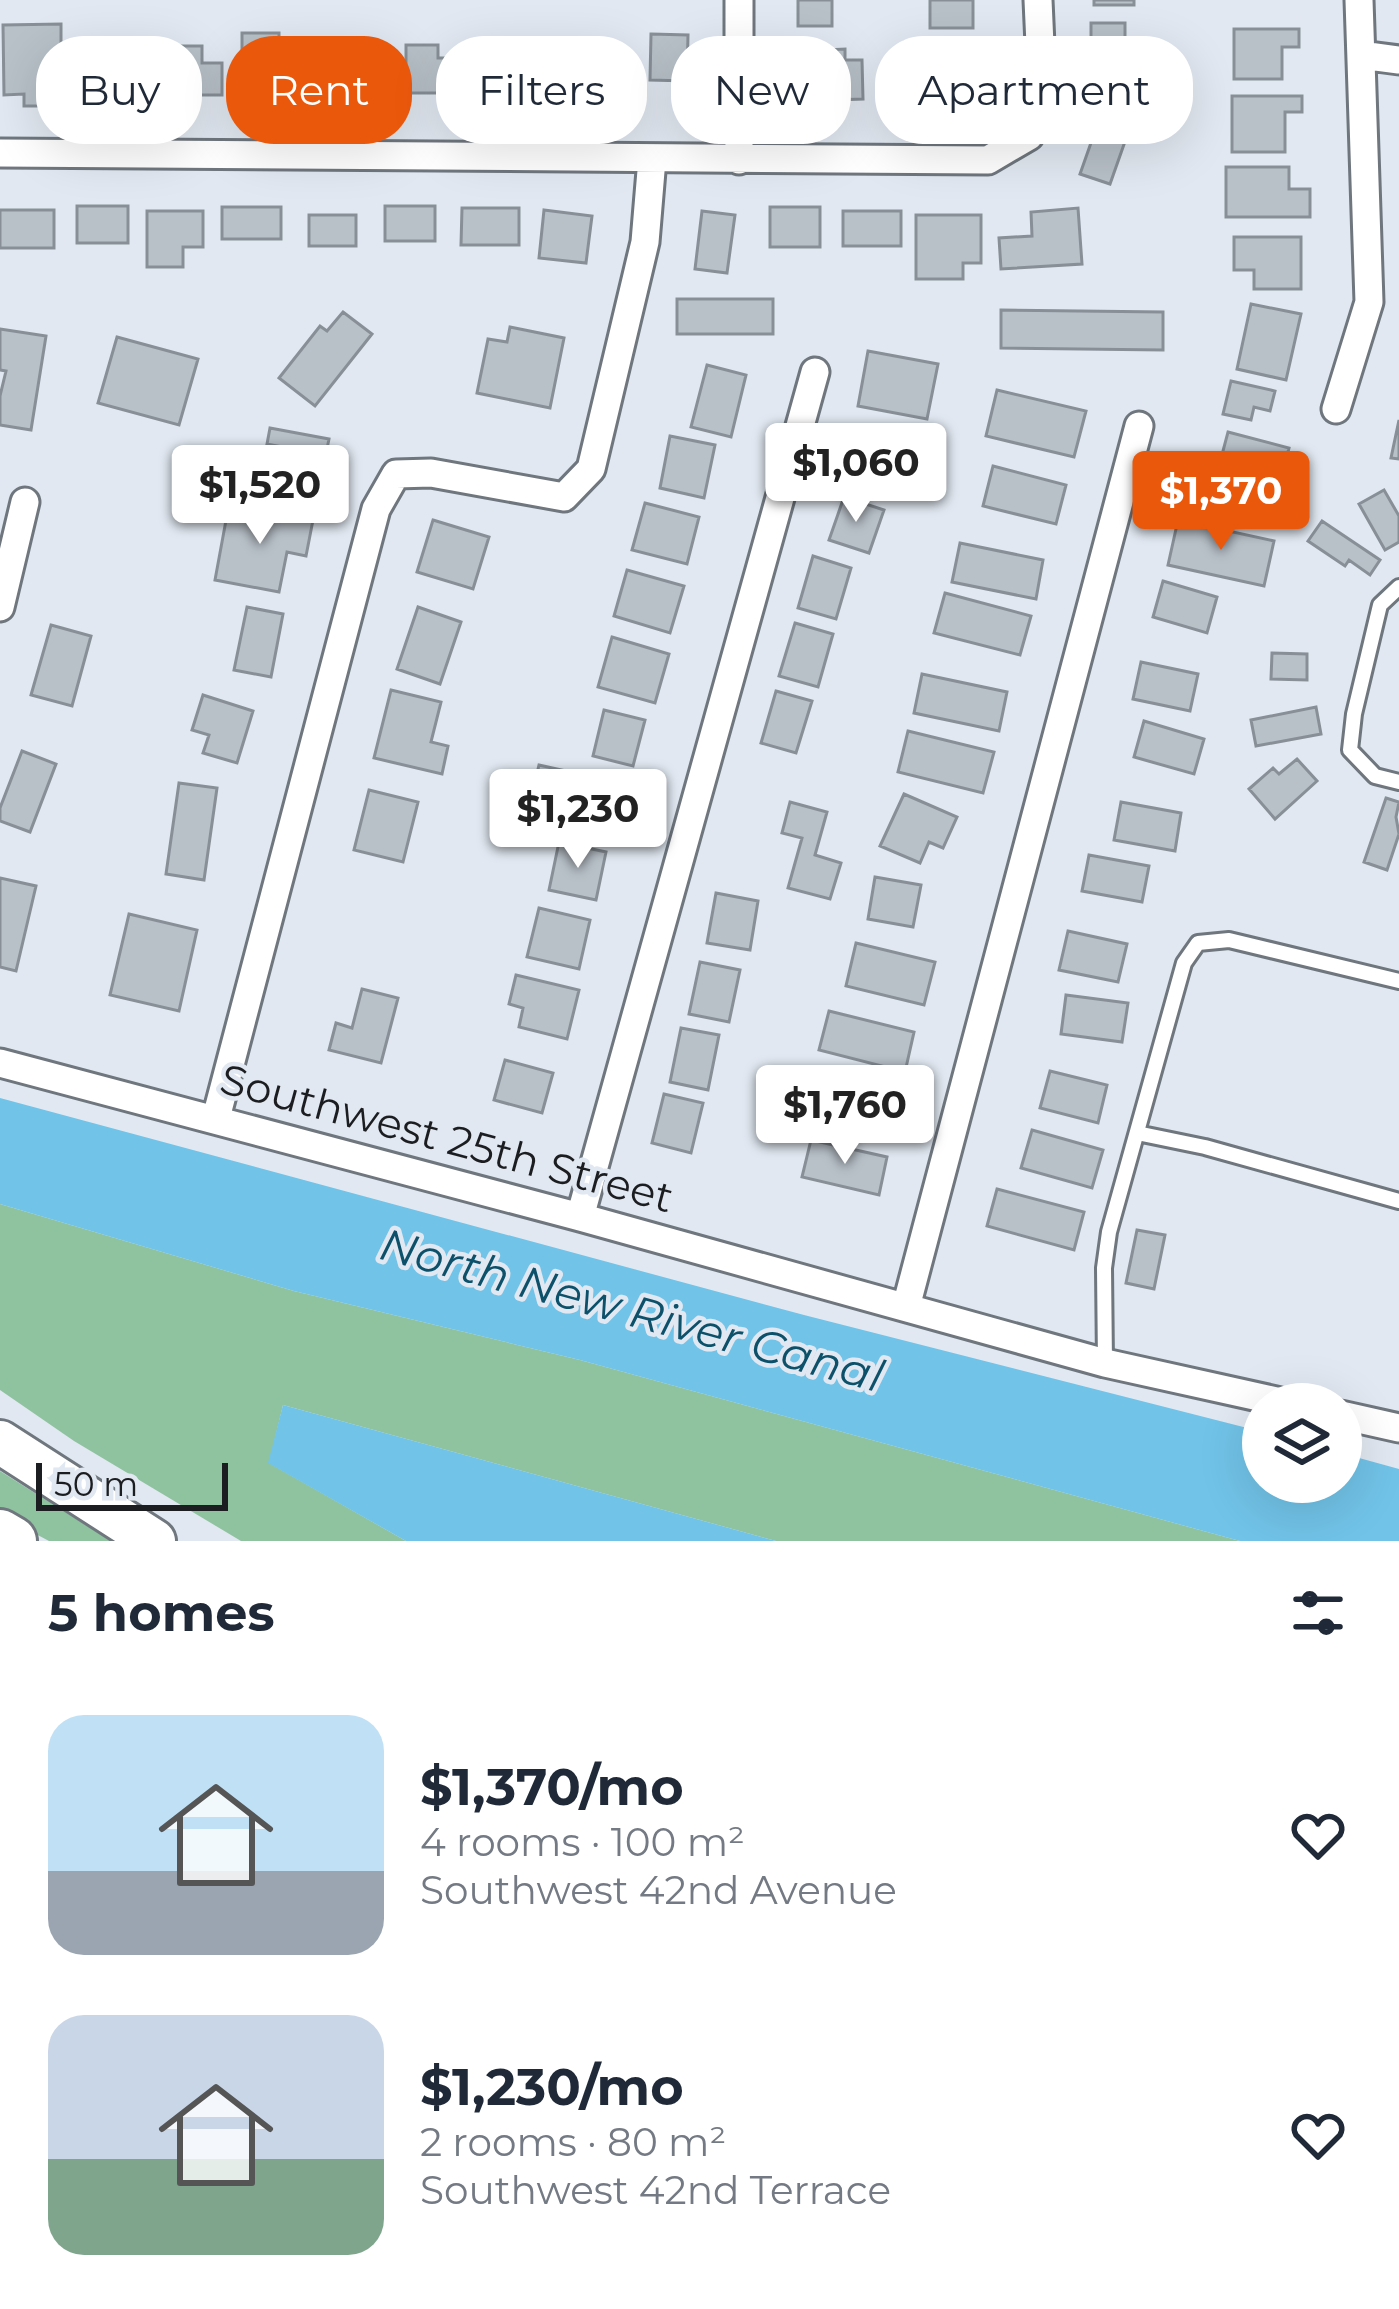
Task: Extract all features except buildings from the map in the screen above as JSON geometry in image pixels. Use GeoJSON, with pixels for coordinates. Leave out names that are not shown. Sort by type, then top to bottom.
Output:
{"type":"FeatureCollection","features":[{"type":"Feature","properties":{"kind":"highway"},"geometry":{"type":"LineString","coordinates":[[0,1534],[12,1541]]}},
{"type":"Feature","properties":{"kind":"main road"},"geometry":{"type":"LineString","coordinates":[[16,1451],[154,1541]]}},
{"type":"Feature","properties":{"kind":"main road"},"geometry":{"type":"LineString","coordinates":[[16,1451],[182,1541]]}},
{"type":"Feature","properties":{"kind":"street"},"geometry":{"type":"LineString","coordinates":[[739,0],[739,160]]}},
{"type":"Feature","properties":{"kind":"street"},"geometry":{"type":"LineString","coordinates":[[0,153],[988,160],[1029,136],[1042,90],[1038,0]]}},
{"type":"Feature","properties":{"kind":"street"},"geometry":{"type":"LineString","coordinates":[[1336,409],[1369,302],[1359,0]]}},
{"type":"Feature","properties":{"kind":"street"},"geometry":{"type":"LineString","coordinates":[[1361,55],[1399,60]]}},
{"type":"Feature","properties":{"kind":"street"},"geometry":{"type":"LineString","coordinates":[[216,1118],[376,509],[396,474],[431,473],[564,497],[591,469],[644,242],[652,159]]}},
{"type":"Feature","properties":{"kind":"street"},"geometry":{"type":"LineString","coordinates":[[580,1216],[815,372]]}},
{"type":"Feature","properties":{"kind":"street"},"geometry":{"type":"LineString","coordinates":[[906,1307],[1139,426]]}},
{"type":"Feature","properties":{"kind":"street"},"geometry":{"type":"LineString","coordinates":[[0,608],[25,502]]}},
{"type":"Feature","properties":{"kind":"street","name":"Southwest 25th Street"},"geometry":{"type":"LineString","coordinates":[[0,1063],[580,1216],[1106,1363],[1242,1393]]}},
{"type":"Feature","properties":{"kind":"street"},"geometry":{"type":"LineString","coordinates":[[1362,1420],[1399,1428]]}},
{"type":"Feature","properties":{"kind":"lane"},"geometry":{"type":"LineString","coordinates":[[1399,587],[1380,605],[1350,750],[1376,776],[1399,782]]}},
{"type":"Feature","properties":{"kind":"lane"},"geometry":{"type":"LineString","coordinates":[[1106,1363],[1106,1250],[1184,963],[1198,944],[1229,940],[1399,981]]}},
{"type":"Feature","properties":{"kind":"lane"},"geometry":{"type":"LineString","coordinates":[[1137,1133],[1205,1147],[1399,1202]]}},
{"type":"Feature","properties":{"kind":"green space"},"geometry":{"type":"Polygon","coordinates":[[[0,1204],[294,1291],[580,1360],[1240,1541],[776,1541],[283,1405],[269,1463],[406,1541],[241,1541],[74,1441],[0,1390],[0,1204]]]}},
{"type":"Feature","properties":{"kind":"green space"},"geometry":{"type":"Polygon","coordinates":[[[0,1471],[111,1541],[49,1541],[0,1515],[0,1471]]]}},
{"type":"Feature","properties":{"kind":"water","name":"North New River Canal"},"geometry":{"type":"Polygon","coordinates":[[[0,1098],[804,1315],[1242,1427],[1242,1503],[1362,1503],[1362,1459],[1399,1469],[1399,1541],[1240,1541],[580,1360],[294,1291],[0,1204],[0,1098]]]}},
{"type":"Feature","properties":{"kind":"water"},"geometry":{"type":"Polygon","coordinates":[[[283,1405],[776,1541],[406,1541],[268,1463],[283,1405]]]}}]}
